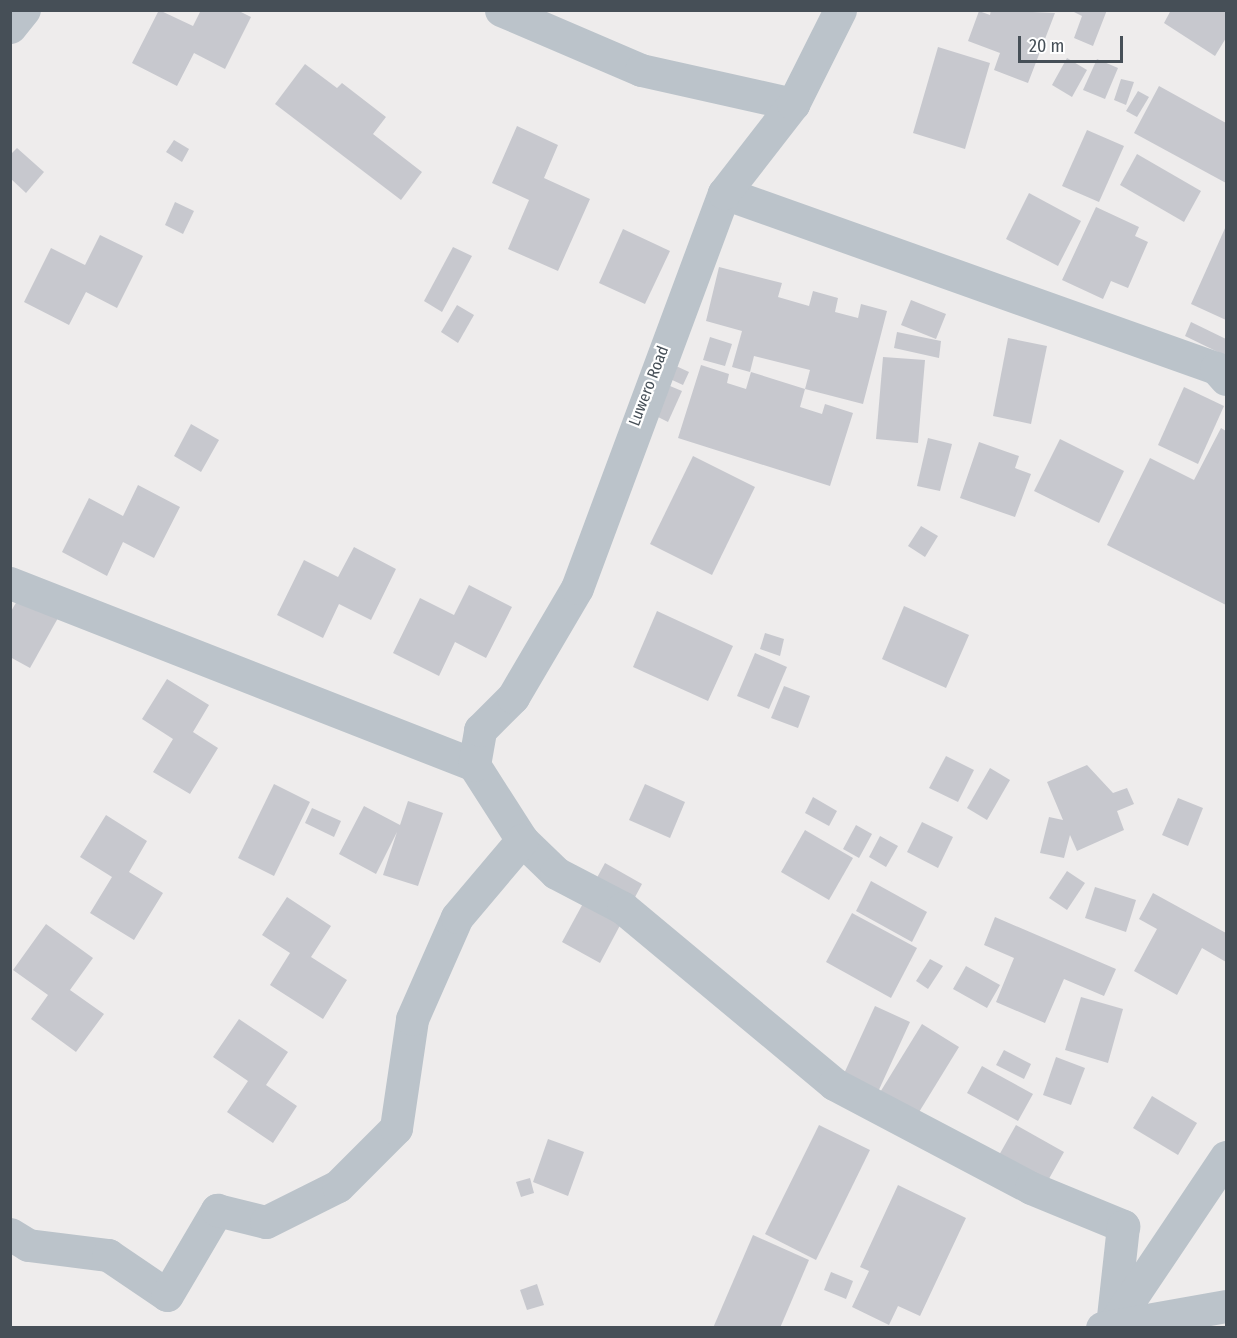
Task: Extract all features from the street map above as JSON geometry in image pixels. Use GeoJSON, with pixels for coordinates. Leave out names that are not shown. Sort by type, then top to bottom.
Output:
{"type":"FeatureCollection","features":[{"type":"Feature","properties":{"kind":"street"},"geometry":{"type":"LineString","coordinates":[[10,27],[24,10]]}},
{"type":"Feature","properties":{"kind":"street"},"geometry":{"type":"LineString","coordinates":[[501,10],[641,70],[793,104]]}},
{"type":"Feature","properties":{"kind":"street","name":"Luwero Road"},"geometry":{"type":"LineString","coordinates":[[474,765],[480,729],[513,698],[577,588],[724,193],[793,104],[840,10]]}},
{"type":"Feature","properties":{"kind":"street"},"geometry":{"type":"LineString","coordinates":[[724,193],[1216,368],[1227,379]]}},
{"type":"Feature","properties":{"kind":"street"},"geometry":{"type":"LineString","coordinates":[[10,583],[474,765],[522,840],[556,873],[623,908],[834,1084],[1031,1188],[1123,1226],[1107,1327]]}},
{"type":"Feature","properties":{"kind":"street"},"geometry":{"type":"LineString","coordinates":[[10,1234],[28,1245],[108,1255],[166,1295],[217,1210],[266,1222],[338,1186],[396,1128],[412,1019],[457,917],[522,840]]}},
{"type":"Feature","properties":{"kind":"street"},"geometry":{"type":"LineString","coordinates":[[1107,1327],[1227,1157]]}},
{"type":"Feature","properties":{"kind":"street"},"geometry":{"type":"LineString","coordinates":[[1107,1327],[1227,1306]]}},
{"type":"Feature","properties":{"kind":"building"},"geometry":{"type":"Polygon","coordinates":[[[159,10],[193,26],[201,10],[237,10],[251,17],[225,69],[194,53],[177,86],[132,63],[159,10]]]}},
{"type":"Feature","properties":{"kind":"building"},"geometry":{"type":"Polygon","coordinates":[[[991,10],[1055,13],[1028,83],[994,70],[1000,53],[968,41],[979,11],[990,15],[991,10]]]}},
{"type":"Feature","properties":{"kind":"building"},"geometry":{"type":"Polygon","coordinates":[[[1070,10],[1107,10],[1093,46],[1074,38],[1082,16],[1070,10]]]}},
{"type":"Feature","properties":{"kind":"building"},"geometry":{"type":"Polygon","coordinates":[[[1171,10],[1226,10],[1226,38],[1215,56],[1164,23],[1171,10]]]}},
{"type":"Feature","properties":{"kind":"building"},"geometry":{"type":"Polygon","coordinates":[[[938,47],[990,63],[965,149],[913,133],[938,47]]]}},
{"type":"Feature","properties":{"kind":"building"},"geometry":{"type":"Polygon","coordinates":[[[1067,58],[1087,70],[1072,97],[1052,85],[1067,58]]]}},
{"type":"Feature","properties":{"kind":"building"},"geometry":{"type":"Polygon","coordinates":[[[1097,59],[1118,68],[1105,99],[1083,90],[1097,59]]]}},
{"type":"Feature","properties":{"kind":"building"},"geometry":{"type":"Polygon","coordinates":[[[305,64],[337,88],[342,83],[386,117],[373,134],[422,172],[401,200],[275,104],[305,64]]]}},
{"type":"Feature","properties":{"kind":"building"},"geometry":{"type":"Polygon","coordinates":[[[1121,79],[1134,82],[1126,105],[1114,100],[1121,79]]]}},
{"type":"Feature","properties":{"kind":"building"},"geometry":{"type":"Polygon","coordinates":[[[1159,86],[1226,123],[1226,183],[1134,133],[1159,86]]]}},
{"type":"Feature","properties":{"kind":"building"},"geometry":{"type":"Polygon","coordinates":[[[1138,91],[1149,97],[1137,117],[1126,111],[1138,91]]]}},
{"type":"Feature","properties":{"kind":"building"},"geometry":{"type":"Polygon","coordinates":[[[517,126],[558,145],[544,178],[590,199],[558,271],[508,249],[529,200],[492,183],[517,126]]]}},
{"type":"Feature","properties":{"kind":"building"},"geometry":{"type":"Polygon","coordinates":[[[1087,130],[1124,146],[1099,202],[1062,186],[1087,130]]]}},
{"type":"Feature","properties":{"kind":"building"},"geometry":{"type":"Polygon","coordinates":[[[174,140],[189,149],[182,162],[166,152],[174,140]]]}},
{"type":"Feature","properties":{"kind":"building"},"geometry":{"type":"Polygon","coordinates":[[[17,148],[44,172],[26,193],[10,178],[10,155],[17,148]]]}},
{"type":"Feature","properties":{"kind":"building"},"geometry":{"type":"Polygon","coordinates":[[[1137,154],[1201,191],[1184,222],[1120,185],[1137,154]]]}},
{"type":"Feature","properties":{"kind":"building"},"geometry":{"type":"Polygon","coordinates":[[[1029,193],[1081,221],[1058,266],[1006,239],[1029,193]]]}},
{"type":"Feature","properties":{"kind":"building"},"geometry":{"type":"Polygon","coordinates":[[[175,202],[194,211],[183,234],[165,225],[175,202]]]}},
{"type":"Feature","properties":{"kind":"building"},"geometry":{"type":"Polygon","coordinates":[[[1096,207],[1139,227],[1135,236],[1148,242],[1128,288],[1111,281],[1103,299],[1062,280],[1096,207]]]}},
{"type":"Feature","properties":{"kind":"building"},"geometry":{"type":"Polygon","coordinates":[[[1226,226],[1226,320],[1191,304],[1226,226]]]}},
{"type":"Feature","properties":{"kind":"building"},"geometry":{"type":"Polygon","coordinates":[[[623,229],[670,251],[645,304],[599,283],[623,229]]]}},
{"type":"Feature","properties":{"kind":"building"},"geometry":{"type":"Polygon","coordinates":[[[100,235],[143,256],[117,308],[86,292],[69,325],[24,302],[51,248],[85,265],[100,235]]]}},
{"type":"Feature","properties":{"kind":"building"},"geometry":{"type":"Polygon","coordinates":[[[453,247],[472,256],[442,312],[424,301],[453,247]]]}},
{"type":"Feature","properties":{"kind":"building"},"geometry":{"type":"Polygon","coordinates":[[[719,267],[782,283],[778,297],[809,306],[813,291],[838,298],[835,312],[858,318],[861,304],[887,311],[863,404],[805,389],[810,370],[754,356],[750,372],[732,367],[742,331],[706,321],[719,267]]]}},
{"type":"Feature","properties":{"kind":"building"},"geometry":{"type":"Polygon","coordinates":[[[911,300],[946,314],[936,339],[901,325],[911,300]]]}},
{"type":"Feature","properties":{"kind":"building"},"geometry":{"type":"Polygon","coordinates":[[[457,305],[474,315],[458,343],[441,332],[457,305]]]}},
{"type":"Feature","properties":{"kind":"building"},"geometry":{"type":"Polygon","coordinates":[[[1191,322],[1226,339],[1226,356],[1185,336],[1191,322]]]}},
{"type":"Feature","properties":{"kind":"building"},"geometry":{"type":"Polygon","coordinates":[[[897,332],[941,341],[939,358],[894,348],[897,332]]]}},
{"type":"Feature","properties":{"kind":"building"},"geometry":{"type":"Polygon","coordinates":[[[710,337],[732,344],[725,366],[703,360],[710,337]]]}},
{"type":"Feature","properties":{"kind":"building"},"geometry":{"type":"Polygon","coordinates":[[[1008,338],[1047,346],[1031,424],[993,416],[1008,338]]]}},
{"type":"Feature","properties":{"kind":"building"},"geometry":{"type":"Polygon","coordinates":[[[883,357],[925,360],[918,443],[876,439],[883,357]]]}},
{"type":"Feature","properties":{"kind":"building"},"geometry":{"type":"Polygon","coordinates":[[[701,365],[729,374],[727,383],[746,389],[751,372],[805,389],[800,407],[822,414],[825,404],[853,413],[830,486],[678,438],[701,365]]]}},
{"type":"Feature","properties":{"kind":"building"},"geometry":{"type":"Polygon","coordinates":[[[676,366],[689,372],[683,385],[670,379],[676,366]]]}},
{"type":"Feature","properties":{"kind":"building"},"geometry":{"type":"Polygon","coordinates":[[[670,386],[682,391],[668,422],[656,416],[670,386]]]}},
{"type":"Feature","properties":{"kind":"building"},"geometry":{"type":"Polygon","coordinates":[[[1184,387],[1224,406],[1198,464],[1158,445],[1184,387]]]}},
{"type":"Feature","properties":{"kind":"building"},"geometry":{"type":"Polygon","coordinates":[[[191,424],[219,440],[201,472],[174,456],[191,424]]]}},
{"type":"Feature","properties":{"kind":"building"},"geometry":{"type":"Polygon","coordinates":[[[1221,428],[1226,431],[1226,605],[1107,545],[1150,458],[1194,480],[1221,428]]]}},
{"type":"Feature","properties":{"kind":"building"},"geometry":{"type":"Polygon","coordinates":[[[928,438],[952,444],[940,491],[917,486],[928,438]]]}},
{"type":"Feature","properties":{"kind":"building"},"geometry":{"type":"Polygon","coordinates":[[[1060,439],[1124,471],[1099,523],[1034,491],[1060,439]]]}},
{"type":"Feature","properties":{"kind":"building"},"geometry":{"type":"Polygon","coordinates":[[[979,442],[1019,456],[1015,468],[1031,474],[1015,517],[960,498],[979,442]]]}},
{"type":"Feature","properties":{"kind":"building"},"geometry":{"type":"Polygon","coordinates":[[[693,456],[755,487],[712,575],[650,544],[693,456]]]}},
{"type":"Feature","properties":{"kind":"building"},"geometry":{"type":"Polygon","coordinates":[[[138,485],[180,507],[154,558],[123,542],[107,576],[62,552],[89,498],[123,516],[138,485]]]}},
{"type":"Feature","properties":{"kind":"building"},"geometry":{"type":"Polygon","coordinates":[[[921,526],[938,536],[925,557],[908,546],[921,526]]]}},
{"type":"Feature","properties":{"kind":"building"},"geometry":{"type":"Polygon","coordinates":[[[354,547],[396,569],[371,620],[339,604],[323,638],[277,615],[304,560],[338,577],[354,547]]]}},
{"type":"Feature","properties":{"kind":"building"},"geometry":{"type":"Polygon","coordinates":[[[469,585],[512,607],[486,658],[455,642],[439,676],[393,653],[420,598],[454,615],[469,585]]]}},
{"type":"Feature","properties":{"kind":"building"},"geometry":{"type":"Polygon","coordinates":[[[20,596],[58,618],[30,668],[10,657],[10,613],[20,596]]]}},
{"type":"Feature","properties":{"kind":"building"},"geometry":{"type":"Polygon","coordinates":[[[904,606],[969,635],[946,688],[882,659],[904,606]]]}},
{"type":"Feature","properties":{"kind":"building"},"geometry":{"type":"Polygon","coordinates":[[[657,611],[733,646],[708,701],[633,667],[657,611]]]}},
{"type":"Feature","properties":{"kind":"building"},"geometry":{"type":"Polygon","coordinates":[[[765,633],[784,639],[780,656],[760,649],[765,633]]]}},
{"type":"Feature","properties":{"kind":"building"},"geometry":{"type":"Polygon","coordinates":[[[755,653],[787,667],[769,709],[737,696],[755,653]]]}},
{"type":"Feature","properties":{"kind":"building"},"geometry":{"type":"Polygon","coordinates":[[[167,679],[209,705],[193,732],[218,748],[190,794],[153,772],[173,739],[142,719],[167,679]]]}},
{"type":"Feature","properties":{"kind":"building"},"geometry":{"type":"Polygon","coordinates":[[[784,686],[810,696],[798,728],[771,718],[784,686]]]}},
{"type":"Feature","properties":{"kind":"building"},"geometry":{"type":"Polygon","coordinates":[[[946,756],[974,770],[958,802],[929,788],[946,756]]]}},
{"type":"Feature","properties":{"kind":"building"},"geometry":{"type":"Polygon","coordinates":[[[1087,765],[1113,793],[1127,788],[1134,804],[1117,811],[1124,830],[1077,851],[1070,835],[1064,858],[1040,853],[1049,817],[1063,820],[1047,782],[1087,765]]]}},
{"type":"Feature","properties":{"kind":"building"},"geometry":{"type":"Polygon","coordinates":[[[990,768],[1010,780],[987,820],[967,808],[990,768]]]}},
{"type":"Feature","properties":{"kind":"building"},"geometry":{"type":"Polygon","coordinates":[[[274,784],[310,802],[274,876],[238,858],[274,784]]]}},
{"type":"Feature","properties":{"kind":"building"},"geometry":{"type":"Polygon","coordinates":[[[645,784],[685,802],[670,838],[629,820],[645,784]]]}},
{"type":"Feature","properties":{"kind":"building"},"geometry":{"type":"Polygon","coordinates":[[[813,797],[837,811],[829,826],[805,813],[813,797]]]}},
{"type":"Feature","properties":{"kind":"building"},"geometry":{"type":"Polygon","coordinates":[[[1178,798],[1203,808],[1188,846],[1162,835],[1178,798]]]}},
{"type":"Feature","properties":{"kind":"building"},"geometry":{"type":"Polygon","coordinates":[[[408,801],[443,813],[418,886],[383,875],[397,832],[376,874],[339,854],[364,806],[400,825],[408,801]]]}},
{"type":"Feature","properties":{"kind":"building"},"geometry":{"type":"Polygon","coordinates":[[[312,808],[341,821],[334,837],[305,823],[312,808]]]}},
{"type":"Feature","properties":{"kind":"building"},"geometry":{"type":"Polygon","coordinates":[[[106,815],[147,841],[129,872],[163,893],[134,940],[90,913],[112,877],[80,857],[106,815]]]}},
{"type":"Feature","properties":{"kind":"building"},"geometry":{"type":"Polygon","coordinates":[[[922,822],[953,837],[938,868],[907,852],[922,822]]]}},
{"type":"Feature","properties":{"kind":"building"},"geometry":{"type":"Polygon","coordinates":[[[856,825],[872,834],[859,858],[843,849],[856,825]]]}},
{"type":"Feature","properties":{"kind":"building"},"geometry":{"type":"Polygon","coordinates":[[[805,830],[853,858],[829,900],[781,872],[805,830]]]}},
{"type":"Feature","properties":{"kind":"building"},"geometry":{"type":"Polygon","coordinates":[[[880,836],[898,846],[886,867],[869,857],[880,836]]]}},
{"type":"Feature","properties":{"kind":"building"},"geometry":{"type":"Polygon","coordinates":[[[605,863],[642,884],[600,963],[562,942],[605,863]]]}},
{"type":"Feature","properties":{"kind":"building"},"geometry":{"type":"Polygon","coordinates":[[[1067,871],[1085,883],[1067,910],[1049,898],[1067,871]]]}},
{"type":"Feature","properties":{"kind":"building"},"geometry":{"type":"Polygon","coordinates":[[[871,881],[927,912],[912,942],[856,911],[871,881]]]}},
{"type":"Feature","properties":{"kind":"building"},"geometry":{"type":"Polygon","coordinates":[[[1095,887],[1136,900],[1126,932],[1085,918],[1095,887]]]}},
{"type":"Feature","properties":{"kind":"building"},"geometry":{"type":"Polygon","coordinates":[[[1153,893],[1226,933],[1226,962],[1202,948],[1177,995],[1134,971],[1157,929],[1139,919],[1153,893]]]}},
{"type":"Feature","properties":{"kind":"building"},"geometry":{"type":"Polygon","coordinates":[[[287,897],[331,926],[311,957],[347,980],[323,1019],[270,985],[290,953],[262,935],[287,897]]]}},
{"type":"Feature","properties":{"kind":"building"},"geometry":{"type":"Polygon","coordinates":[[[852,913],[917,948],[891,998],[826,962],[852,913]]]}},
{"type":"Feature","properties":{"kind":"building"},"geometry":{"type":"Polygon","coordinates":[[[995,917],[1116,969],[1104,996],[1064,979],[1045,1023],[996,1002],[1014,958],[984,945],[995,917]]]}},
{"type":"Feature","properties":{"kind":"building"},"geometry":{"type":"Polygon","coordinates":[[[46,924],[93,958],[70,990],[104,1014],[76,1052],[31,1019],[48,995],[13,970],[46,924]]]}},
{"type":"Feature","properties":{"kind":"building"},"geometry":{"type":"Polygon","coordinates":[[[930,959],[943,966],[928,989],[916,981],[930,959]]]}},
{"type":"Feature","properties":{"kind":"building"},"geometry":{"type":"Polygon","coordinates":[[[966,966],[1000,985],[987,1008],[953,989],[966,966]]]}},
{"type":"Feature","properties":{"kind":"building"},"geometry":{"type":"Polygon","coordinates":[[[1081,997],[1123,1009],[1108,1063],[1065,1050],[1081,997]]]}},
{"type":"Feature","properties":{"kind":"building"},"geometry":{"type":"Polygon","coordinates":[[[875,1006],[910,1022],[877,1094],[842,1078],[875,1006]]]}},
{"type":"Feature","properties":{"kind":"building"},"geometry":{"type":"Polygon","coordinates":[[[239,1019],[288,1052],[266,1085],[297,1106],[273,1143],[227,1112],[248,1081],[213,1057],[239,1019]]]}},
{"type":"Feature","properties":{"kind":"building"},"geometry":{"type":"Polygon","coordinates":[[[922,1024],[959,1047],[916,1117],[879,1094],[922,1024]]]}},
{"type":"Feature","properties":{"kind":"building"},"geometry":{"type":"Polygon","coordinates":[[[1004,1050],[1031,1064],[1024,1079],[996,1065],[1004,1050]]]}},
{"type":"Feature","properties":{"kind":"building"},"geometry":{"type":"Polygon","coordinates":[[[1056,1057],[1085,1068],[1071,1105],[1043,1095],[1056,1057]]]}},
{"type":"Feature","properties":{"kind":"building"},"geometry":{"type":"Polygon","coordinates":[[[982,1066],[1033,1094],[1018,1121],[967,1093],[982,1066]]]}},
{"type":"Feature","properties":{"kind":"building"},"geometry":{"type":"Polygon","coordinates":[[[1152,1096],[1197,1123],[1178,1155],[1133,1128],[1152,1096]]]}},
{"type":"Feature","properties":{"kind":"building"},"geometry":{"type":"Polygon","coordinates":[[[819,1125],[870,1150],[816,1260],[765,1234],[819,1125]]]}},
{"type":"Feature","properties":{"kind":"building"},"geometry":{"type":"Polygon","coordinates":[[[1016,1125],[1064,1152],[1046,1184],[998,1157],[1016,1125]]]}},
{"type":"Feature","properties":{"kind":"building"},"geometry":{"type":"Polygon","coordinates":[[[548,1139],[584,1152],[568,1196],[533,1182],[548,1139]]]}},
{"type":"Feature","properties":{"kind":"building"},"geometry":{"type":"Polygon","coordinates":[[[530,1178],[534,1193],[521,1197],[516,1182],[530,1178]]]}},
{"type":"Feature","properties":{"kind":"building"},"geometry":{"type":"Polygon","coordinates":[[[898,1185],[966,1218],[920,1316],[898,1306],[889,1325],[852,1307],[869,1271],[860,1267],[898,1185]]]}},
{"type":"Feature","properties":{"kind":"building"},"geometry":{"type":"Polygon","coordinates":[[[753,1235],[809,1260],[780,1328],[713,1328],[753,1235]]]}},
{"type":"Feature","properties":{"kind":"building"},"geometry":{"type":"Polygon","coordinates":[[[831,1272],[853,1281],[846,1299],[824,1290],[831,1272]]]}},
{"type":"Feature","properties":{"kind":"building"},"geometry":{"type":"Polygon","coordinates":[[[537,1284],[544,1305],[527,1310],[520,1290],[537,1284]]]}}]}
